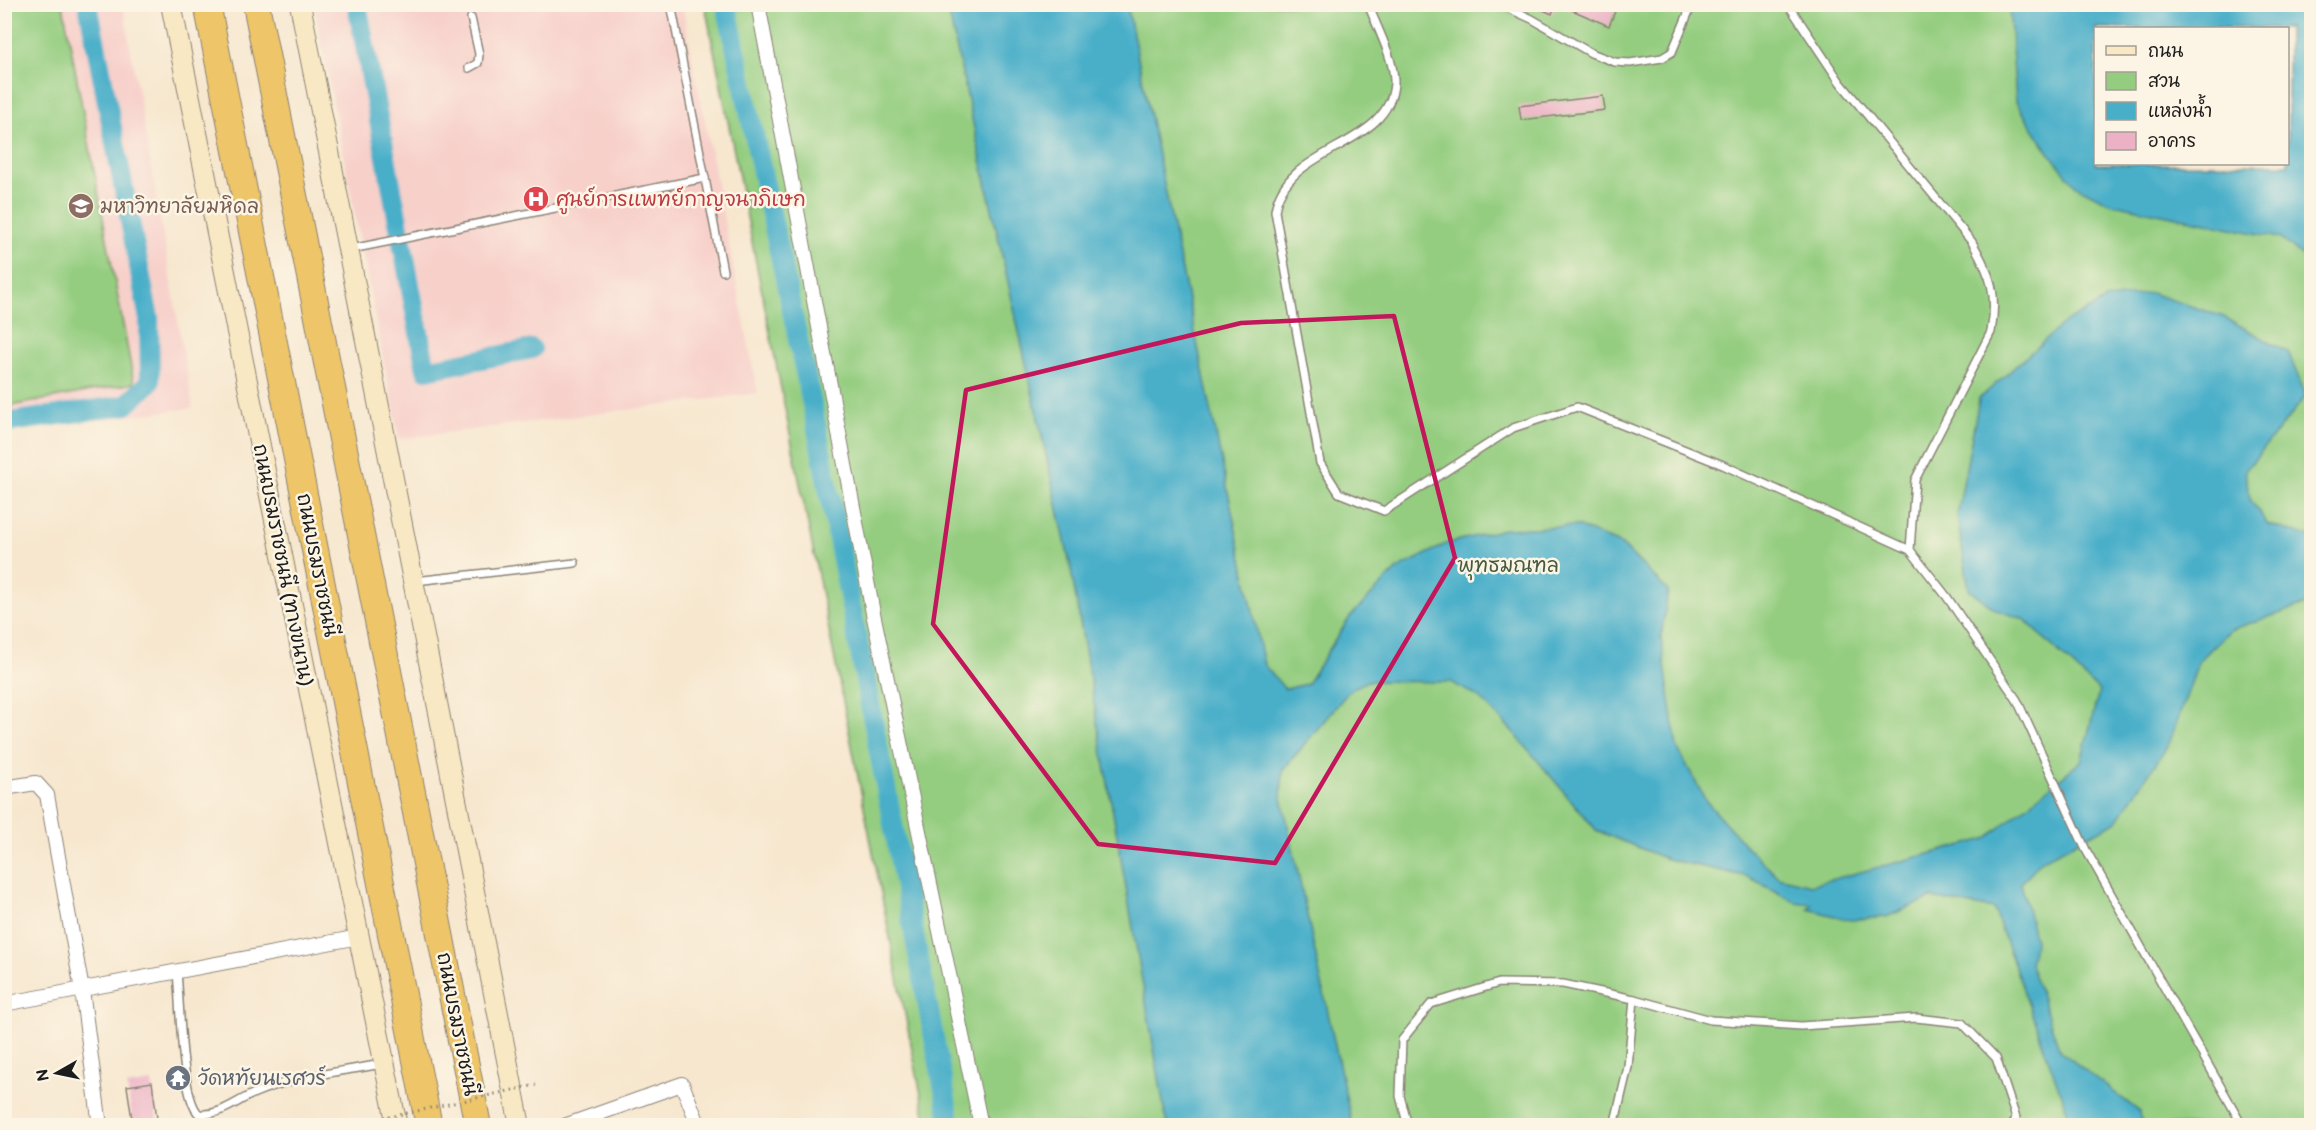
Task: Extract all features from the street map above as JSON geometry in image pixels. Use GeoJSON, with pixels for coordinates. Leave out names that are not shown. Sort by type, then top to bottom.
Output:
{"type":"FeatureCollection","features":[{"type":"Feature","properties":{"kind":"highway","name":"ถนนบรมราชชนนี"},"geometry":{"type":"LineString","coordinates":[[207,4],[429,1125]]}},
{"type":"Feature","properties":{"kind":"highway","name":"ถนนบรมราชชนนี"},"geometry":{"type":"LineString","coordinates":[[256,4],[478,1125]]}},
{"type":"Feature","properties":{"kind":"main road","name":"ถนนบรมราชชนนี (ทางขนาน)"},"geometry":{"type":"LineString","coordinates":[[171,4],[397,1125]]}},
{"type":"Feature","properties":{"kind":"main road"},"geometry":{"type":"LineString","coordinates":[[300,4],[520,1125]]}},
{"type":"Feature","properties":{"kind":"street"},"geometry":{"type":"LineString","coordinates":[[758,4],[873,613],[981,1125]]}},
{"type":"Feature","properties":{"kind":"street"},"geometry":{"type":"LineString","coordinates":[[4,788],[36,783],[47,795],[82,990],[100,1125]]}},
{"type":"Feature","properties":{"kind":"street"},"geometry":{"type":"LineString","coordinates":[[4,1004],[359,937]]}},
{"type":"Feature","properties":{"kind":"street"},"geometry":{"type":"LineString","coordinates":[[564,1125],[682,1084],[699,1125]]}},
{"type":"Feature","properties":{"kind":"lane"},"geometry":{"type":"LineString","coordinates":[[672,4],[723,271]]}},
{"type":"Feature","properties":{"kind":"lane"},"geometry":{"type":"LineString","coordinates":[[1368,4],[1392,66],[1394,81],[1390,99],[1382,115],[1370,127],[1337,145],[1284,184],[1277,194],[1275,211],[1320,463],[1339,493],[1384,511],[1513,428],[1577,407],[1723,465],[1910,550],[1947,597],[2017,700],[2086,849],[2243,1125]]}},
{"type":"Feature","properties":{"kind":"lane"},"geometry":{"type":"LineString","coordinates":[[1499,4],[1532,19],[1591,53],[1615,62],[1630,63],[1662,58],[1672,52],[1692,4]]}},
{"type":"Feature","properties":{"kind":"lane"},"geometry":{"type":"LineString","coordinates":[[1788,4],[1840,82],[1972,242],[1985,264],[1994,289],[1994,314],[1984,348],[1915,480],[1910,550]]}},
{"type":"Feature","properties":{"kind":"lane"},"geometry":{"type":"LineString","coordinates":[[469,68],[478,63],[480,54],[471,18]]}},
{"type":"Feature","properties":{"kind":"lane"},"geometry":{"type":"LineString","coordinates":[[347,250],[705,178]]}},
{"type":"Feature","properties":{"kind":"lane"},"geometry":{"type":"LineString","coordinates":[[412,581],[575,563]]}},
{"type":"Feature","properties":{"kind":"lane"},"geometry":{"type":"LineString","coordinates":[[177,972],[186,1083],[193,1109],[199,1114],[219,1112],[255,1093],[290,1082],[385,1064]]}},
{"type":"Feature","properties":{"kind":"lane"},"geometry":{"type":"LineString","coordinates":[[1408,1125],[1400,1096],[1402,1040],[1431,1004],[1499,983],[1563,984],[1634,999],[1711,1020],[1801,1026],[1916,1018],[1962,1023],[1996,1058],[2016,1118],[2012,1125]]}},
{"type":"Feature","properties":{"kind":"lane"},"geometry":{"type":"LineString","coordinates":[[1614,1125],[1628,1067],[1634,999]]}},
{"type":"Feature","properties":{"kind":"path"},"geometry":{"type":"LineString","coordinates":[[371,1121],[536,1085]]}},
{"type":"Feature","properties":{"kind":"highlighted area"},"geometry":{"type":"Polygon","coordinates":[[[1394,316],[1455,558],[1275,863],[1098,844],[933,624],[966,390],[1241,323],[1394,316]]]}},
{"type":"Feature","properties":{"kind":"shaded area","name":"มหาวิทยาลัยมหิดล"},"geometry":{"type":"Polygon","coordinates":[[[4,5],[123,5],[193,408],[5,431],[4,5]]]}},
{"type":"Feature","properties":{"kind":"shaded area","name":"ศูนย์การแพทย์กาญจนาภิเษก"},"geometry":{"type":"Polygon","coordinates":[[[314,5],[682,5],[758,393],[399,439],[314,5]]]}},
{"type":"Feature","properties":{"kind":"green space"},"geometry":{"type":"Polygon","coordinates":[[[5,4],[63,5],[134,383],[5,407],[5,4]]]}},
{"type":"Feature","properties":{"kind":"green space","name":"พุทธมณฑล"},"geometry":{"type":"Polygon","coordinates":[[[705,5],[2311,5],[2311,1125],[927,1125],[705,5]]]}},
{"type":"Feature","properties":{"kind":"water"},"geometry":{"type":"Polygon","coordinates":[[[947,5],[1127,5],[1264,665],[1285,689],[1307,684],[1350,617],[1397,569],[1448,543],[1505,529],[1577,526],[1622,545],[1668,591],[1661,638],[1677,747],[1706,801],[1746,846],[1778,877],[1811,885],[1986,839],[2081,761],[2099,691],[2024,619],[1996,610],[1969,589],[1957,516],[1979,399],[2065,322],[2108,299],[2151,293],[2224,317],[2288,352],[2306,396],[2245,471],[2250,499],[2268,525],[2311,537],[2311,603],[2230,630],[2199,661],[2169,744],[2116,822],[2043,859],[2021,883],[2035,941],[2030,964],[2060,1051],[2140,1112],[2142,1125],[2072,1125],[1994,909],[1931,898],[1886,917],[1850,920],[1808,909],[1812,904],[1795,902],[1749,877],[1667,859],[1597,831],[1515,734],[1480,698],[1451,682],[1367,681],[1350,690],[1283,770],[1281,793],[1352,1125],[1167,1125],[1070,564],[947,5]]]}},
{"type":"Feature","properties":{"kind":"water"},"geometry":{"type":"Polygon","coordinates":[[[2009,5],[2311,5],[2311,262],[2279,238],[2109,203],[2076,186],[2050,154],[2016,102],[2009,5]]]}},
{"type":"Feature","properties":{"kind":"building"},"geometry":{"type":"Polygon","coordinates":[[[1529,4],[1556,4],[1552,14],[1529,4]]]}},
{"type":"Feature","properties":{"kind":"building"},"geometry":{"type":"Polygon","coordinates":[[[1558,4],[1618,4],[1609,26],[1558,4]]]}},
{"type":"Feature","properties":{"kind":"building"},"geometry":{"type":"Polygon","coordinates":[[[1603,96],[1605,110],[1521,120],[1519,106],[1603,96]]]}},
{"type":"Feature","properties":{"kind":"building"},"geometry":{"type":"Polygon","coordinates":[[[152,1082],[158,1126],[133,1126],[127,1086],[152,1082]]]}},
{"type":"Feature","properties":{"kind":"waterway"},"geometry":{"type":"LineString","coordinates":[[4,423],[126,405],[150,382],[149,319],[88,4]]}},
{"type":"Feature","properties":{"kind":"waterway"},"geometry":{"type":"LineString","coordinates":[[357,4],[426,370],[532,349]]}},
{"type":"Feature","properties":{"kind":"waterway"},"geometry":{"type":"LineString","coordinates":[[726,4],[813,409],[951,1126]]}},
{"type":"Feature","properties":{"kind":"place","name":"ศูนย์การแพทย์กาญจนาภิเษก"},"geometry":{"type":"Point","coordinates":[536,199]}},
{"type":"Feature","properties":{"kind":"place","name":"มหาวิทยาลัยมหิดล"},"geometry":{"type":"Point","coordinates":[81,206]}},
{"type":"Feature","properties":{"kind":"place","name":"วัดหทัยนเรศวร์"},"geometry":{"type":"Point","coordinates":[178,1078]}}]}
